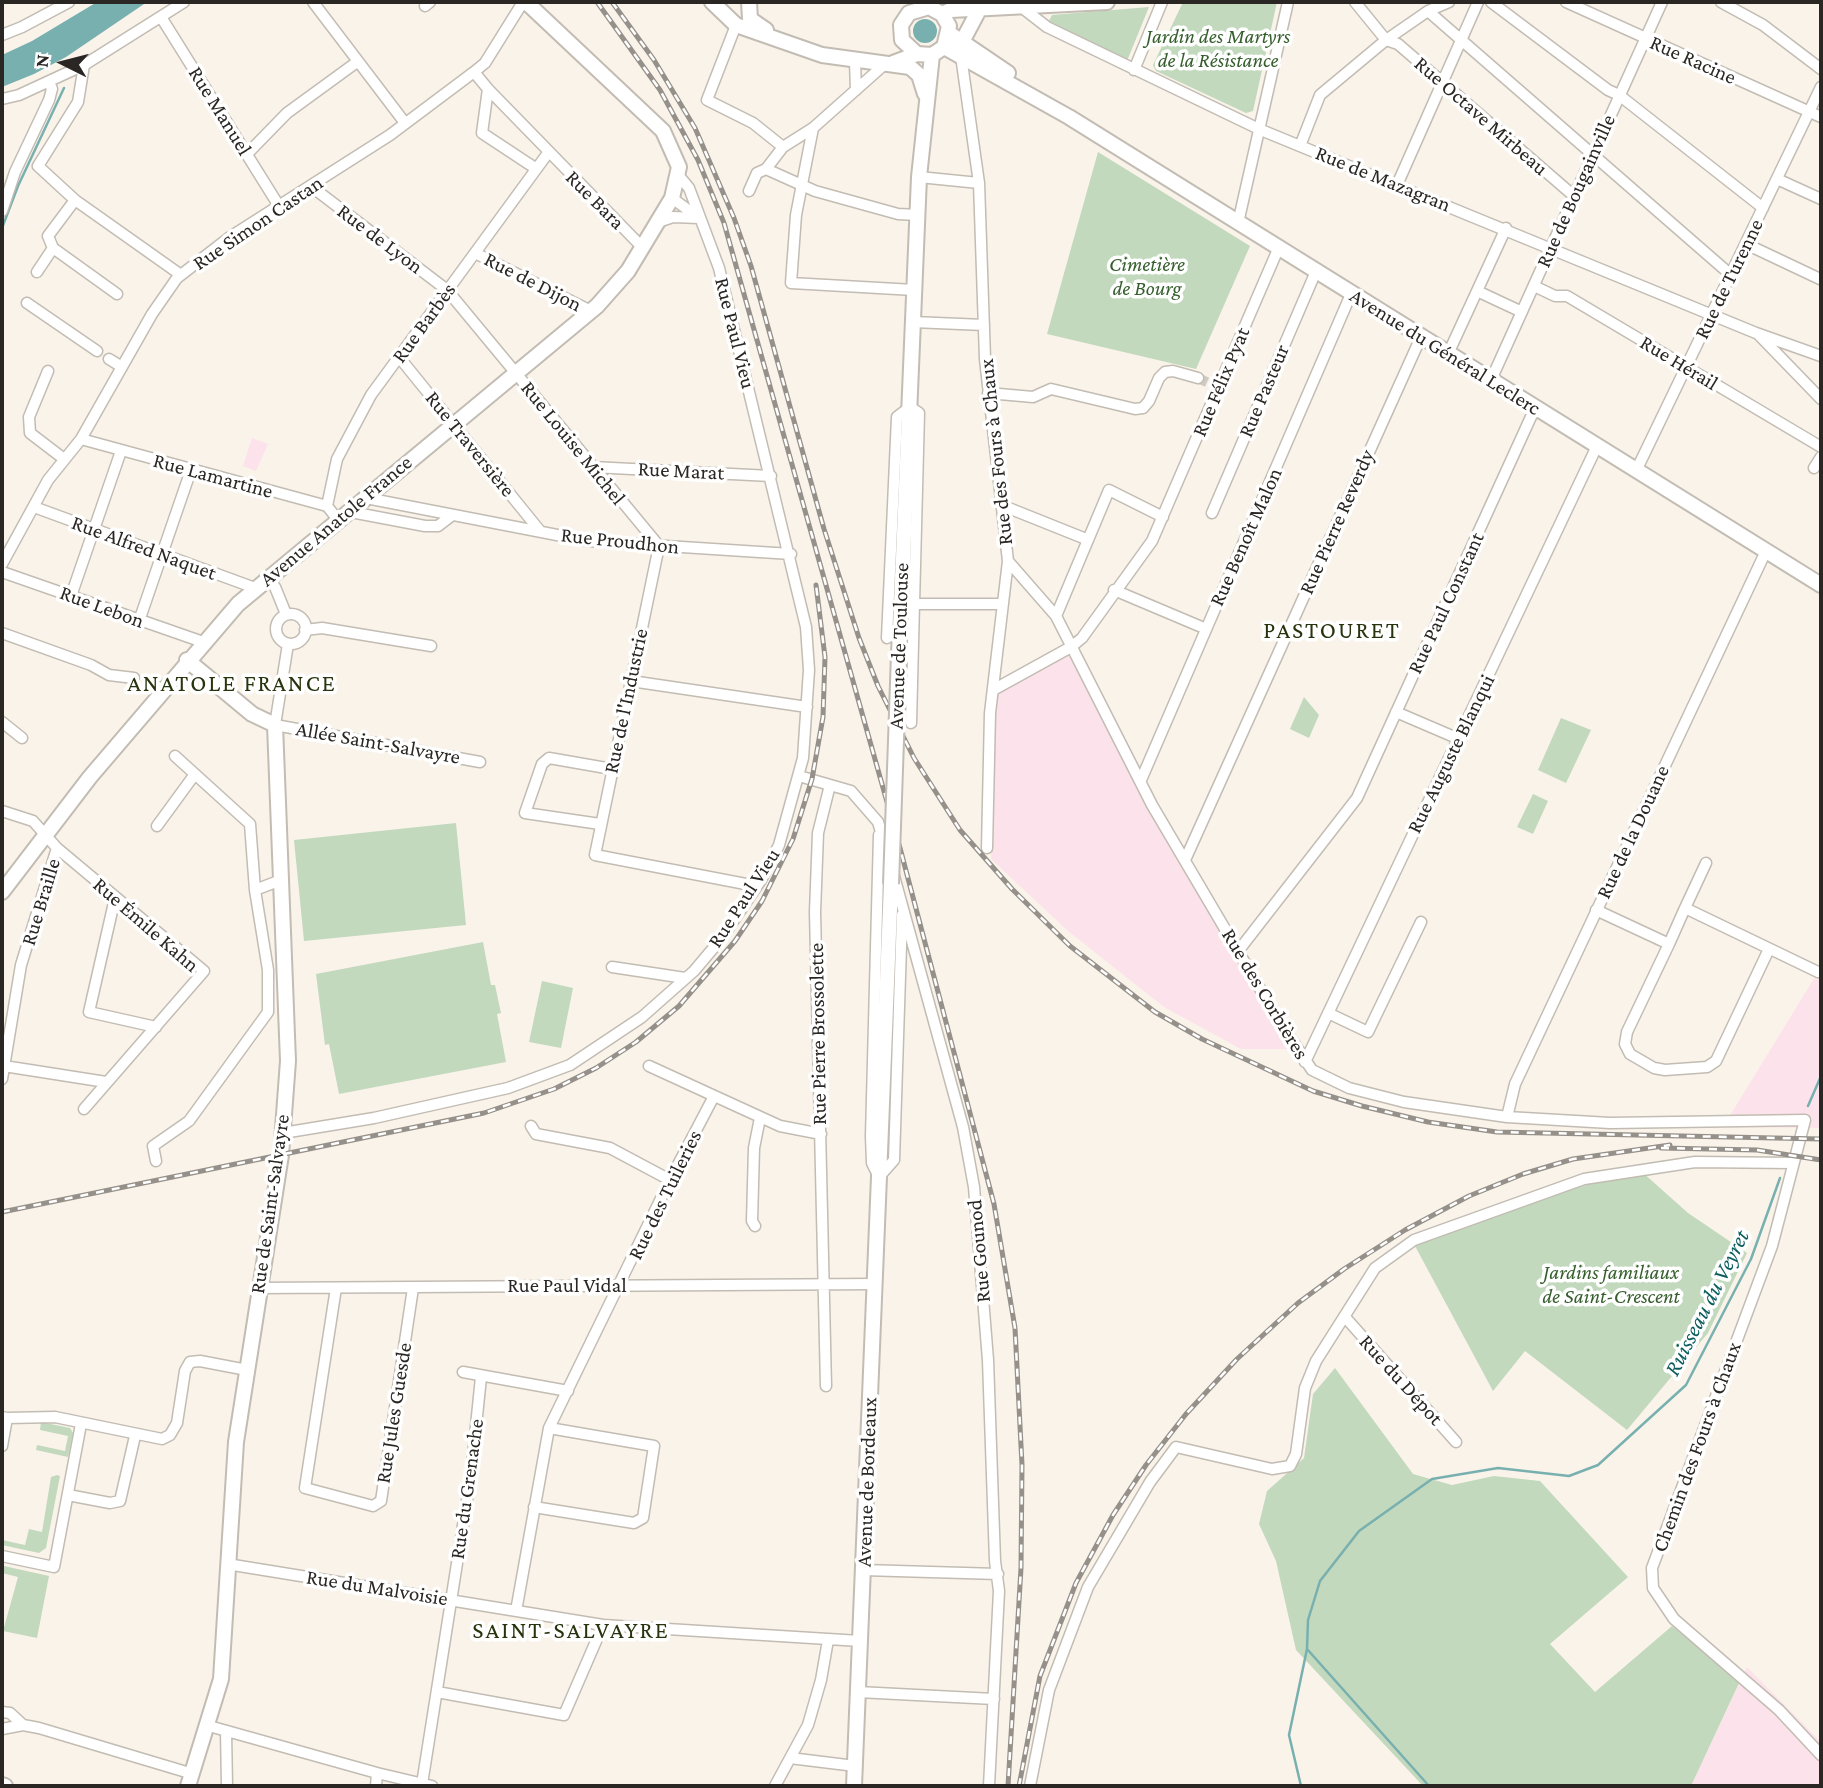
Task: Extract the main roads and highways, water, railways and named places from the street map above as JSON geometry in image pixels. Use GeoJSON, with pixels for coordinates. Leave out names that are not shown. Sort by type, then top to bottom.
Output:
{"type":"FeatureCollection","features":[{"type":"Feature","properties":{"kind":"main road","name":"Avenue Anatole France"},"geometry":{"type":"LineString","coordinates":[[2,892],[157,686],[187,660],[255,588],[345,517],[514,371],[591,311],[628,271],[643,248],[674,195],[679,172],[673,147],[657,124],[524,2]]}},
{"type":"Feature","properties":{"kind":"main road"},"geometry":{"type":"LineString","coordinates":[[712,2],[736,25],[822,55],[914,70],[925,96]]}},
{"type":"Feature","properties":{"kind":"main road"},"geometry":{"type":"LineString","coordinates":[[749,2],[750,19],[775,37]]}},
{"type":"Feature","properties":{"kind":"main road"},"geometry":{"type":"LineString","coordinates":[[900,2],[951,10],[1107,2]]}},
{"type":"Feature","properties":{"kind":"main road"},"geometry":{"type":"LineString","coordinates":[[889,64],[941,46],[988,6]]}},
{"type":"Feature","properties":{"kind":"main road"},"geometry":{"type":"LineString","coordinates":[[929,8],[941,46]]}},
{"type":"Feature","properties":{"kind":"main road"},"geometry":{"type":"LineString","coordinates":[[929,8],[904,19],[901,32],[906,46],[941,46]]}},
{"type":"Feature","properties":{"kind":"main road","name":"Avenue du Général Leclerc"},"geometry":{"type":"LineString","coordinates":[[941,46],[1069,117],[1821,585]]}},
{"type":"Feature","properties":{"kind":"main road","name":"Avenue du Général Leclerc"},"geometry":{"type":"LineString","coordinates":[[941,46],[1069,117]]}},
{"type":"Feature","properties":{"kind":"main road","name":"Avenue de Toulouse"},"geometry":{"type":"LineString","coordinates":[[891,884],[919,177],[925,96],[941,46]]}},
{"type":"Feature","properties":{"kind":"main road","name":"Rue de Saint-Salvayre"},"geometry":{"type":"LineString","coordinates":[[187,660],[252,715],[275,724],[288,1061],[283,1133],[236,1442],[223,1662],[209,1726],[191,1780]]}},
{"type":"Feature","properties":{"kind":"main road","name":"Avenue de Bordeaux"},"geometry":{"type":"LineString","coordinates":[[854,1786],[891,884]]}},
{"type":"Feature","properties":{"kind":"water"},"geometry":{"type":"Polygon","coordinates":[[[97,2],[147,2],[66,57],[2,87],[2,55],[32,41],[97,2]]]}},
{"type":"Feature","properties":{"kind":"water"},"geometry":{"type":"Polygon","coordinates":[[[925,19],[936,26],[937,31],[930,42],[925,43],[914,36],[913,31],[920,20],[925,19]]]}},
{"type":"Feature","properties":{"kind":"waterway"},"geometry":{"type":"LineString","coordinates":[[2,228],[18,186],[64,88]]}},
{"type":"Feature","properties":{"kind":"waterway","name":"Ruisseau du Veyret"},"geometry":{"type":"LineString","coordinates":[[1808,1106],[1821,1076]]}},
{"type":"Feature","properties":{"kind":"waterway","name":"Ruisseau du Veyret"},"geometry":{"type":"LineString","coordinates":[[1301,1786],[1289,1735],[1307,1649],[1308,1620],[1320,1581],[1359,1531],[1432,1479],[1498,1468],[1569,1476],[1598,1465],[1686,1385],[1751,1259],[1780,1178]]}},
{"type":"Feature","properties":{"kind":"waterway"},"geometry":{"type":"LineString","coordinates":[[1307,1649],[1429,1786]]}},
{"type":"Feature","properties":{"kind":"tunnel"},"geometry":{"type":"LineString","coordinates":[[1198,378],[1211,384]]}},
{"type":"Feature","properties":{"kind":"railway"},"geometry":{"type":"LineString","coordinates":[[597,2],[660,90],[698,160],[724,223],[900,848],[994,1204],[1015,1328],[1022,1465],[1021,1568],[1008,1786]]}},
{"type":"Feature","properties":{"kind":"railway"},"geometry":{"type":"LineString","coordinates":[[612,2],[654,60],[695,128],[734,218],[751,266],[824,529],[859,638],[878,686],[914,758],[960,830],[1012,889],[1070,946],[1155,1012],[1202,1039],[1313,1091],[1362,1106],[1428,1122],[1497,1132],[1821,1139]]}},
{"type":"Feature","properties":{"kind":"railway"},"geometry":{"type":"LineString","coordinates":[[2,1212],[484,1113],[554,1089],[596,1068],[636,1042],[679,1006],[735,941],[762,901],[793,839],[812,779],[823,717],[825,657],[816,585]]}},
{"type":"Feature","properties":{"kind":"railway"},"geometry":{"type":"LineString","coordinates":[[1019,1786],[1040,1676],[1076,1583],[1113,1515],[1146,1465],[1186,1414],[1237,1359],[1298,1303],[1344,1269],[1405,1230],[1469,1196],[1523,1174],[1573,1159],[1670,1145]]}},
{"type":"Feature","properties":{"kind":"railway"},"geometry":{"type":"LineString","coordinates":[[1661,1148],[1757,1150],[1821,1160]]}},
{"type":"Feature","properties":{"kind":"district","name":"PASTOURET"},"geometry":{"type":"Point","coordinates":[1332,631]}},
{"type":"Feature","properties":{"kind":"district","name":"ANATOLE FRANCE"},"geometry":{"type":"Point","coordinates":[232,684]}},
{"type":"Feature","properties":{"kind":"district","name":"SAINT-SALVAYRE"},"geometry":{"type":"Point","coordinates":[571,1631]}},
{"type":"Feature","properties":{"kind":"park label","name":"Jardin des Martyrs de la Résistance"},"geometry":{"type":"Point","coordinates":[1218,49]}},
{"type":"Feature","properties":{"kind":"park label","name":"Cimetière de Bourg"},"geometry":{"type":"Point","coordinates":[1147,277]}},
{"type":"Feature","properties":{"kind":"park label","name":"Jardins familiaux de Saint-Crescent"},"geometry":{"type":"Point","coordinates":[1611,1285]}}]}
